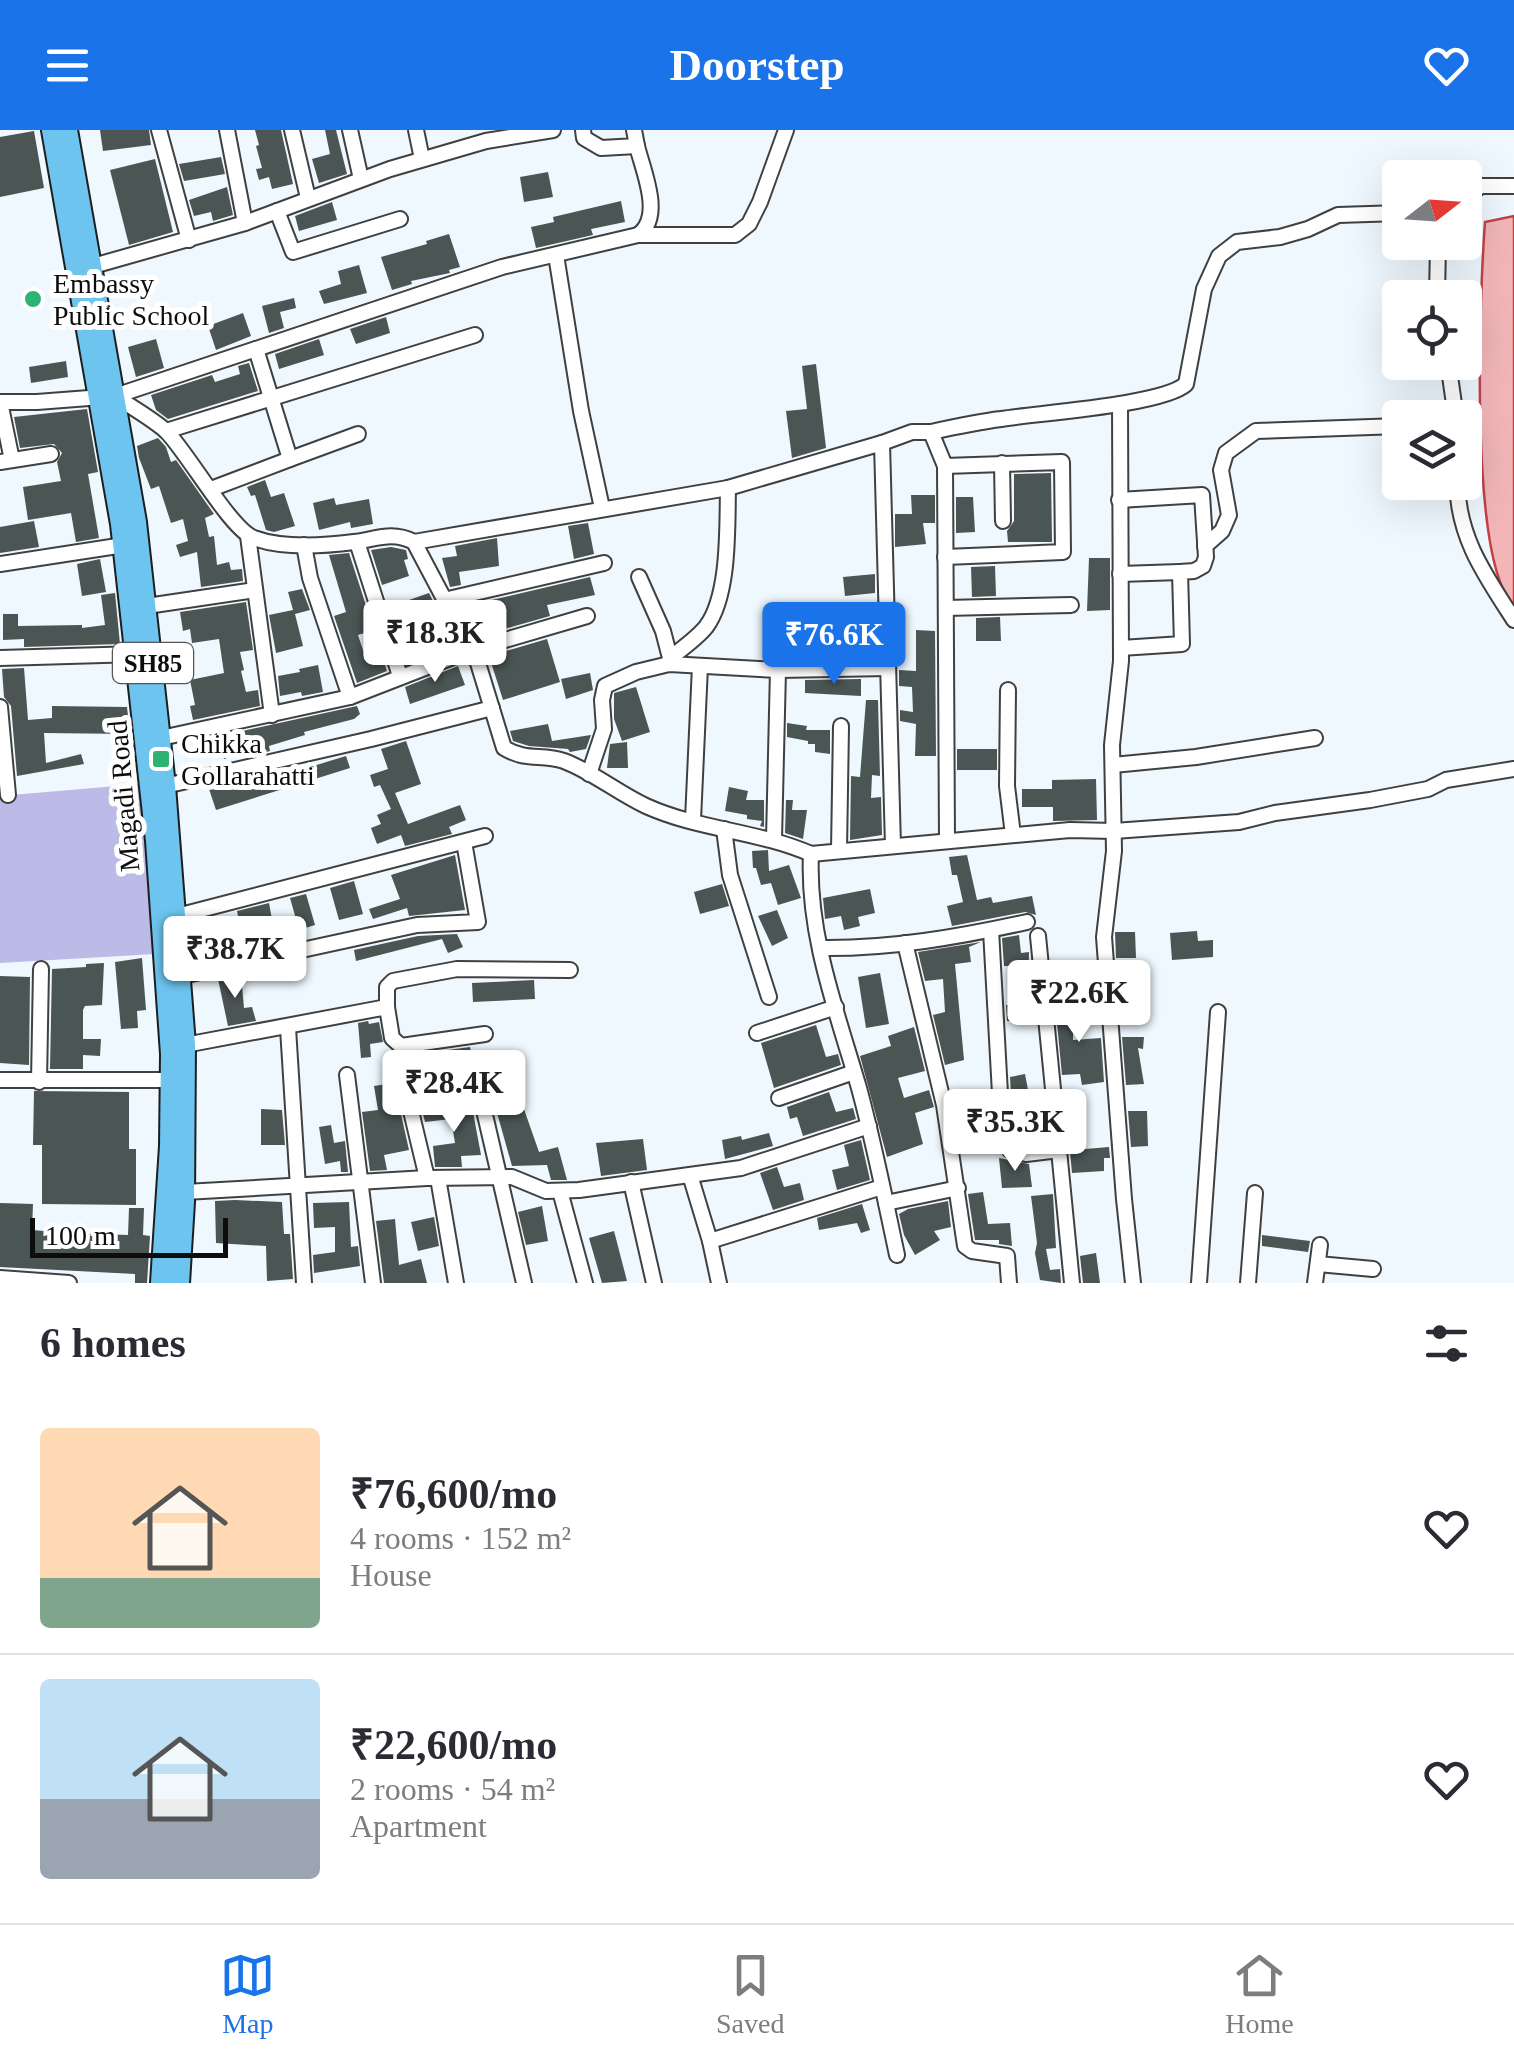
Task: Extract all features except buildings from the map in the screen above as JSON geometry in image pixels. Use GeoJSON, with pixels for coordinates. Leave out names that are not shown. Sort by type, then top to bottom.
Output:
{"type":"FeatureCollection","features":[{"type":"Feature","properties":{"kind":"main road","name":"Magadi Road"},"geometry":{"type":"LineString","coordinates":[[52,130],[147,606],[182,976],[184,1192],[179,1283]]}},
{"type":"Feature","properties":{"kind":"main road","name":"Magadi Road"},"geometry":{"type":"LineString","coordinates":[[68,130],[93,266],[138,654],[163,928],[171,1080],[161,1283]]}},
{"type":"Feature","properties":{"kind":"street"},"geometry":{"type":"LineString","coordinates":[[159,130],[188,240]]}},
{"type":"Feature","properties":{"kind":"street"},"geometry":{"type":"LineString","coordinates":[[227,130],[245,224]]}},
{"type":"Feature","properties":{"kind":"street"},"geometry":{"type":"LineString","coordinates":[[292,130],[308,198]]}},
{"type":"Feature","properties":{"kind":"street"},"geometry":{"type":"LineString","coordinates":[[350,130],[361,179]]}},
{"type":"Feature","properties":{"kind":"street"},"geometry":{"type":"LineString","coordinates":[[416,130],[422,159]]}},
{"type":"Feature","properties":{"kind":"street"},"geometry":{"type":"LineString","coordinates":[[93,266],[245,224],[478,137],[553,130]]}},
{"type":"Feature","properties":{"kind":"street"},"geometry":{"type":"LineString","coordinates":[[583,130],[584,138],[601,148],[635,138],[650,218],[647,229],[638,236]]}},
{"type":"Feature","properties":{"kind":"street"},"geometry":{"type":"LineString","coordinates":[[51,454],[6,461],[0,402],[108,396],[502,267],[638,236],[735,236],[749,224],[760,202],[786,130]]}},
{"type":"Feature","properties":{"kind":"street"},"geometry":{"type":"LineString","coordinates":[[1482,186],[1514,186]]}},
{"type":"Feature","properties":{"kind":"street"},"geometry":{"type":"LineString","coordinates":[[277,211],[293,252],[400,219]]}},
{"type":"Feature","properties":{"kind":"street"},"geometry":{"type":"LineString","coordinates":[[248,536],[270,543],[304,545],[357,542],[385,535],[414,542],[728,488],[912,432],[1120,404],[1178,392],[1186,384],[1208,278],[1219,256],[1237,242],[1308,229],[1338,215],[1382,214]]}},
{"type":"Feature","properties":{"kind":"street"},"geometry":{"type":"LineString","coordinates":[[556,255],[581,411],[602,508]]}},
{"type":"Feature","properties":{"kind":"street"},"geometry":{"type":"LineString","coordinates":[[166,431],[476,335]]}},
{"type":"Feature","properties":{"kind":"street"},"geometry":{"type":"LineString","coordinates":[[256,349],[290,459]]}},
{"type":"Feature","properties":{"kind":"street"},"geometry":{"type":"LineString","coordinates":[[108,396],[166,431],[248,536],[272,716]]}},
{"type":"Feature","properties":{"kind":"street"},"geometry":{"type":"LineString","coordinates":[[1120,404],[1121,648],[1113,765],[1114,831],[1104,937],[1134,1283]]}},
{"type":"Feature","properties":{"kind":"street"},"geometry":{"type":"LineString","coordinates":[[1205,546],[1222,531],[1229,516],[1221,470],[1226,453],[1256,432],[1382,427]]}},
{"type":"Feature","properties":{"kind":"street"},"geometry":{"type":"LineString","coordinates":[[930,432],[945,466],[948,841]]}},
{"type":"Feature","properties":{"kind":"street"},"geometry":{"type":"LineString","coordinates":[[211,489],[358,434]]}},
{"type":"Feature","properties":{"kind":"street"},"geometry":{"type":"LineString","coordinates":[[882,443],[893,846]]}},
{"type":"Feature","properties":{"kind":"street"},"geometry":{"type":"LineString","coordinates":[[945,466],[1062,462],[1063,552],[945,558]]}},
{"type":"Feature","properties":{"kind":"street"},"geometry":{"type":"LineString","coordinates":[[1002,463],[1003,521]]}},
{"type":"Feature","properties":{"kind":"street"},"geometry":{"type":"LineString","coordinates":[[589,774],[604,728],[605,686],[669,661],[708,626],[724,568],[728,488]]}},
{"type":"Feature","properties":{"kind":"street"},"geometry":{"type":"LineString","coordinates":[[1119,500],[1202,494],[1205,546],[1203,566],[1194,572],[1120,574]]}},
{"type":"Feature","properties":{"kind":"street"},"geometry":{"type":"LineString","coordinates":[[1459,500],[1461,526],[1490,584],[1514,620]]}},
{"type":"Feature","properties":{"kind":"street"},"geometry":{"type":"LineString","coordinates":[[357,542],[400,676]]}},
{"type":"Feature","properties":{"kind":"street"},"geometry":{"type":"LineString","coordinates":[[414,542],[478,662],[504,748],[521,758],[561,760],[648,806],[724,830],[774,839],[812,854],[1070,830],[1114,831],[1239,822],[1428,789],[1446,780],[1514,769]]}},
{"type":"Feature","properties":{"kind":"street"},"geometry":{"type":"LineString","coordinates":[[0,564],[124,545]]}},
{"type":"Feature","properties":{"kind":"street"},"geometry":{"type":"LineString","coordinates":[[304,545],[310,578],[350,697]]}},
{"type":"Feature","properties":{"kind":"street"},"geometry":{"type":"LineString","coordinates":[[444,600],[604,563]]}},
{"type":"Feature","properties":{"kind":"street"},"geometry":{"type":"LineString","coordinates":[[1121,648],[1189,644],[1180,572]]}},
{"type":"Feature","properties":{"kind":"street"},"geometry":{"type":"LineString","coordinates":[[639,577],[669,661]]}},
{"type":"Feature","properties":{"kind":"street"},"geometry":{"type":"LineString","coordinates":[[147,606],[255,590]]}},
{"type":"Feature","properties":{"kind":"street"},"geometry":{"type":"LineString","coordinates":[[946,608],[1071,604]]}},
{"type":"Feature","properties":{"kind":"street"},"geometry":{"type":"LineString","coordinates":[[160,738],[350,697],[471,650],[587,616]]}},
{"type":"Feature","properties":{"kind":"street"},"geometry":{"type":"LineString","coordinates":[[0,658],[138,654]]}},
{"type":"Feature","properties":{"kind":"street"},"geometry":{"type":"LineString","coordinates":[[669,661],[778,670],[888,668]]}},
{"type":"Feature","properties":{"kind":"street"},"geometry":{"type":"LineString","coordinates":[[693,820],[700,666]]}},
{"type":"Feature","properties":{"kind":"street"},"geometry":{"type":"LineString","coordinates":[[774,839],[778,670]]}},
{"type":"Feature","properties":{"kind":"street"},"geometry":{"type":"LineString","coordinates":[[1008,690],[1006,786],[1012,835]]}},
{"type":"Feature","properties":{"kind":"street"},"geometry":{"type":"LineString","coordinates":[[0,707],[8,795]]}},
{"type":"Feature","properties":{"kind":"street"},"geometry":{"type":"LineString","coordinates":[[165,786],[492,708]]}},
{"type":"Feature","properties":{"kind":"street"},"geometry":{"type":"LineString","coordinates":[[839,851],[842,726]]}},
{"type":"Feature","properties":{"kind":"street"},"geometry":{"type":"LineString","coordinates":[[1113,765],[1196,757],[1315,738]]}},
{"type":"Feature","properties":{"kind":"street"},"geometry":{"type":"LineString","coordinates":[[724,830],[730,875],[768,996]]}},
{"type":"Feature","properties":{"kind":"street"},"geometry":{"type":"LineString","coordinates":[[177,916],[485,836]]}},
{"type":"Feature","properties":{"kind":"street"},"geometry":{"type":"LineString","coordinates":[[182,976],[417,925],[478,922],[464,842]]}},
{"type":"Feature","properties":{"kind":"street"},"geometry":{"type":"LineString","coordinates":[[812,854],[810,887],[820,948],[869,1126],[896,1255]]}},
{"type":"Feature","properties":{"kind":"street"},"geometry":{"type":"LineString","coordinates":[[820,948],[905,943],[1027,922]]}},
{"type":"Feature","properties":{"kind":"street"},"geometry":{"type":"LineString","coordinates":[[991,930],[1002,1130],[1010,1150],[1026,1154],[1059,1150]]}},
{"type":"Feature","properties":{"kind":"street"},"geometry":{"type":"LineString","coordinates":[[1038,936],[1072,1283]]}},
{"type":"Feature","properties":{"kind":"street"},"geometry":{"type":"LineString","coordinates":[[905,943],[944,1105],[965,1246],[972,1251],[1007,1256],[1009,1283]]}},
{"type":"Feature","properties":{"kind":"street"},"geometry":{"type":"LineString","coordinates":[[485,1034],[401,1046],[392,1038],[387,988],[393,982],[457,968],[570,970]]}},
{"type":"Feature","properties":{"kind":"street"},"geometry":{"type":"LineString","coordinates":[[39,1082],[41,969]]}},
{"type":"Feature","properties":{"kind":"street"},"geometry":{"type":"LineString","coordinates":[[757,1033],[836,1007]]}},
{"type":"Feature","properties":{"kind":"street"},"geometry":{"type":"LineString","coordinates":[[185,1045],[387,1008]]}},
{"type":"Feature","properties":{"kind":"street"},"geometry":{"type":"LineString","coordinates":[[1199,1283],[1218,1012]]}},
{"type":"Feature","properties":{"kind":"street"},"geometry":{"type":"LineString","coordinates":[[288,1028],[304,1283]]}},
{"type":"Feature","properties":{"kind":"street"},"geometry":{"type":"LineString","coordinates":[[779,1098],[854,1072]]}},
{"type":"Feature","properties":{"kind":"street"},"geometry":{"type":"LineString","coordinates":[[347,1075],[373,1283]]}},
{"type":"Feature","properties":{"kind":"street"},"geometry":{"type":"LineString","coordinates":[[476,1076],[524,1283]]}},
{"type":"Feature","properties":{"kind":"street"},"geometry":{"type":"LineString","coordinates":[[0,1080],[171,1080]]}},
{"type":"Feature","properties":{"kind":"street"},"geometry":{"type":"LineString","coordinates":[[405,1086],[432,1178],[456,1283]]}},
{"type":"Feature","properties":{"kind":"street"},"geometry":{"type":"LineString","coordinates":[[184,1192],[512,1177],[546,1192],[560,1191],[741,1168],[869,1126]]}},
{"type":"Feature","properties":{"kind":"street"},"geometry":{"type":"LineString","coordinates":[[690,1174],[719,1283]]}},
{"type":"Feature","properties":{"kind":"street"},"geometry":{"type":"LineString","coordinates":[[631,1182],[654,1283]]}},
{"type":"Feature","properties":{"kind":"street"},"geometry":{"type":"LineString","coordinates":[[710,1241],[882,1187]]}},
{"type":"Feature","properties":{"kind":"street"},"geometry":{"type":"LineString","coordinates":[[886,1203],[958,1188]]}},
{"type":"Feature","properties":{"kind":"street"},"geometry":{"type":"LineString","coordinates":[[560,1191],[584,1283]]}},
{"type":"Feature","properties":{"kind":"street"},"geometry":{"type":"LineString","coordinates":[[1248,1283],[1255,1192]]}},
{"type":"Feature","properties":{"kind":"street"},"geometry":{"type":"LineString","coordinates":[[1316,1283],[1320,1245]]}},
{"type":"Feature","properties":{"kind":"street"},"geometry":{"type":"LineString","coordinates":[[1318,1264],[1373,1269]]}},
{"type":"Feature","properties":{"kind":"street"},"geometry":{"type":"LineString","coordinates":[[0,1278],[69,1283]]}},
{"type":"Feature","properties":{"kind":"shaded area"},"geometry":{"type":"Polygon","coordinates":[[[1514,216],[1514,605],[1499,580],[1483,483],[1480,380],[1485,222],[1514,216]]]}},
{"type":"Feature","properties":{"kind":"shaded area"},"geometry":{"type":"Polygon","coordinates":[[[140,784],[155,954],[0,963],[0,796],[140,784]]]}},
{"type":"Feature","properties":{"kind":"place","name":"Embassy Public School"},"geometry":{"type":"Point","coordinates":[33,299]}},
{"type":"Feature","properties":{"kind":"place","name":"Chikka Gollarahatti"},"geometry":{"type":"Point","coordinates":[161,759]}}]}
